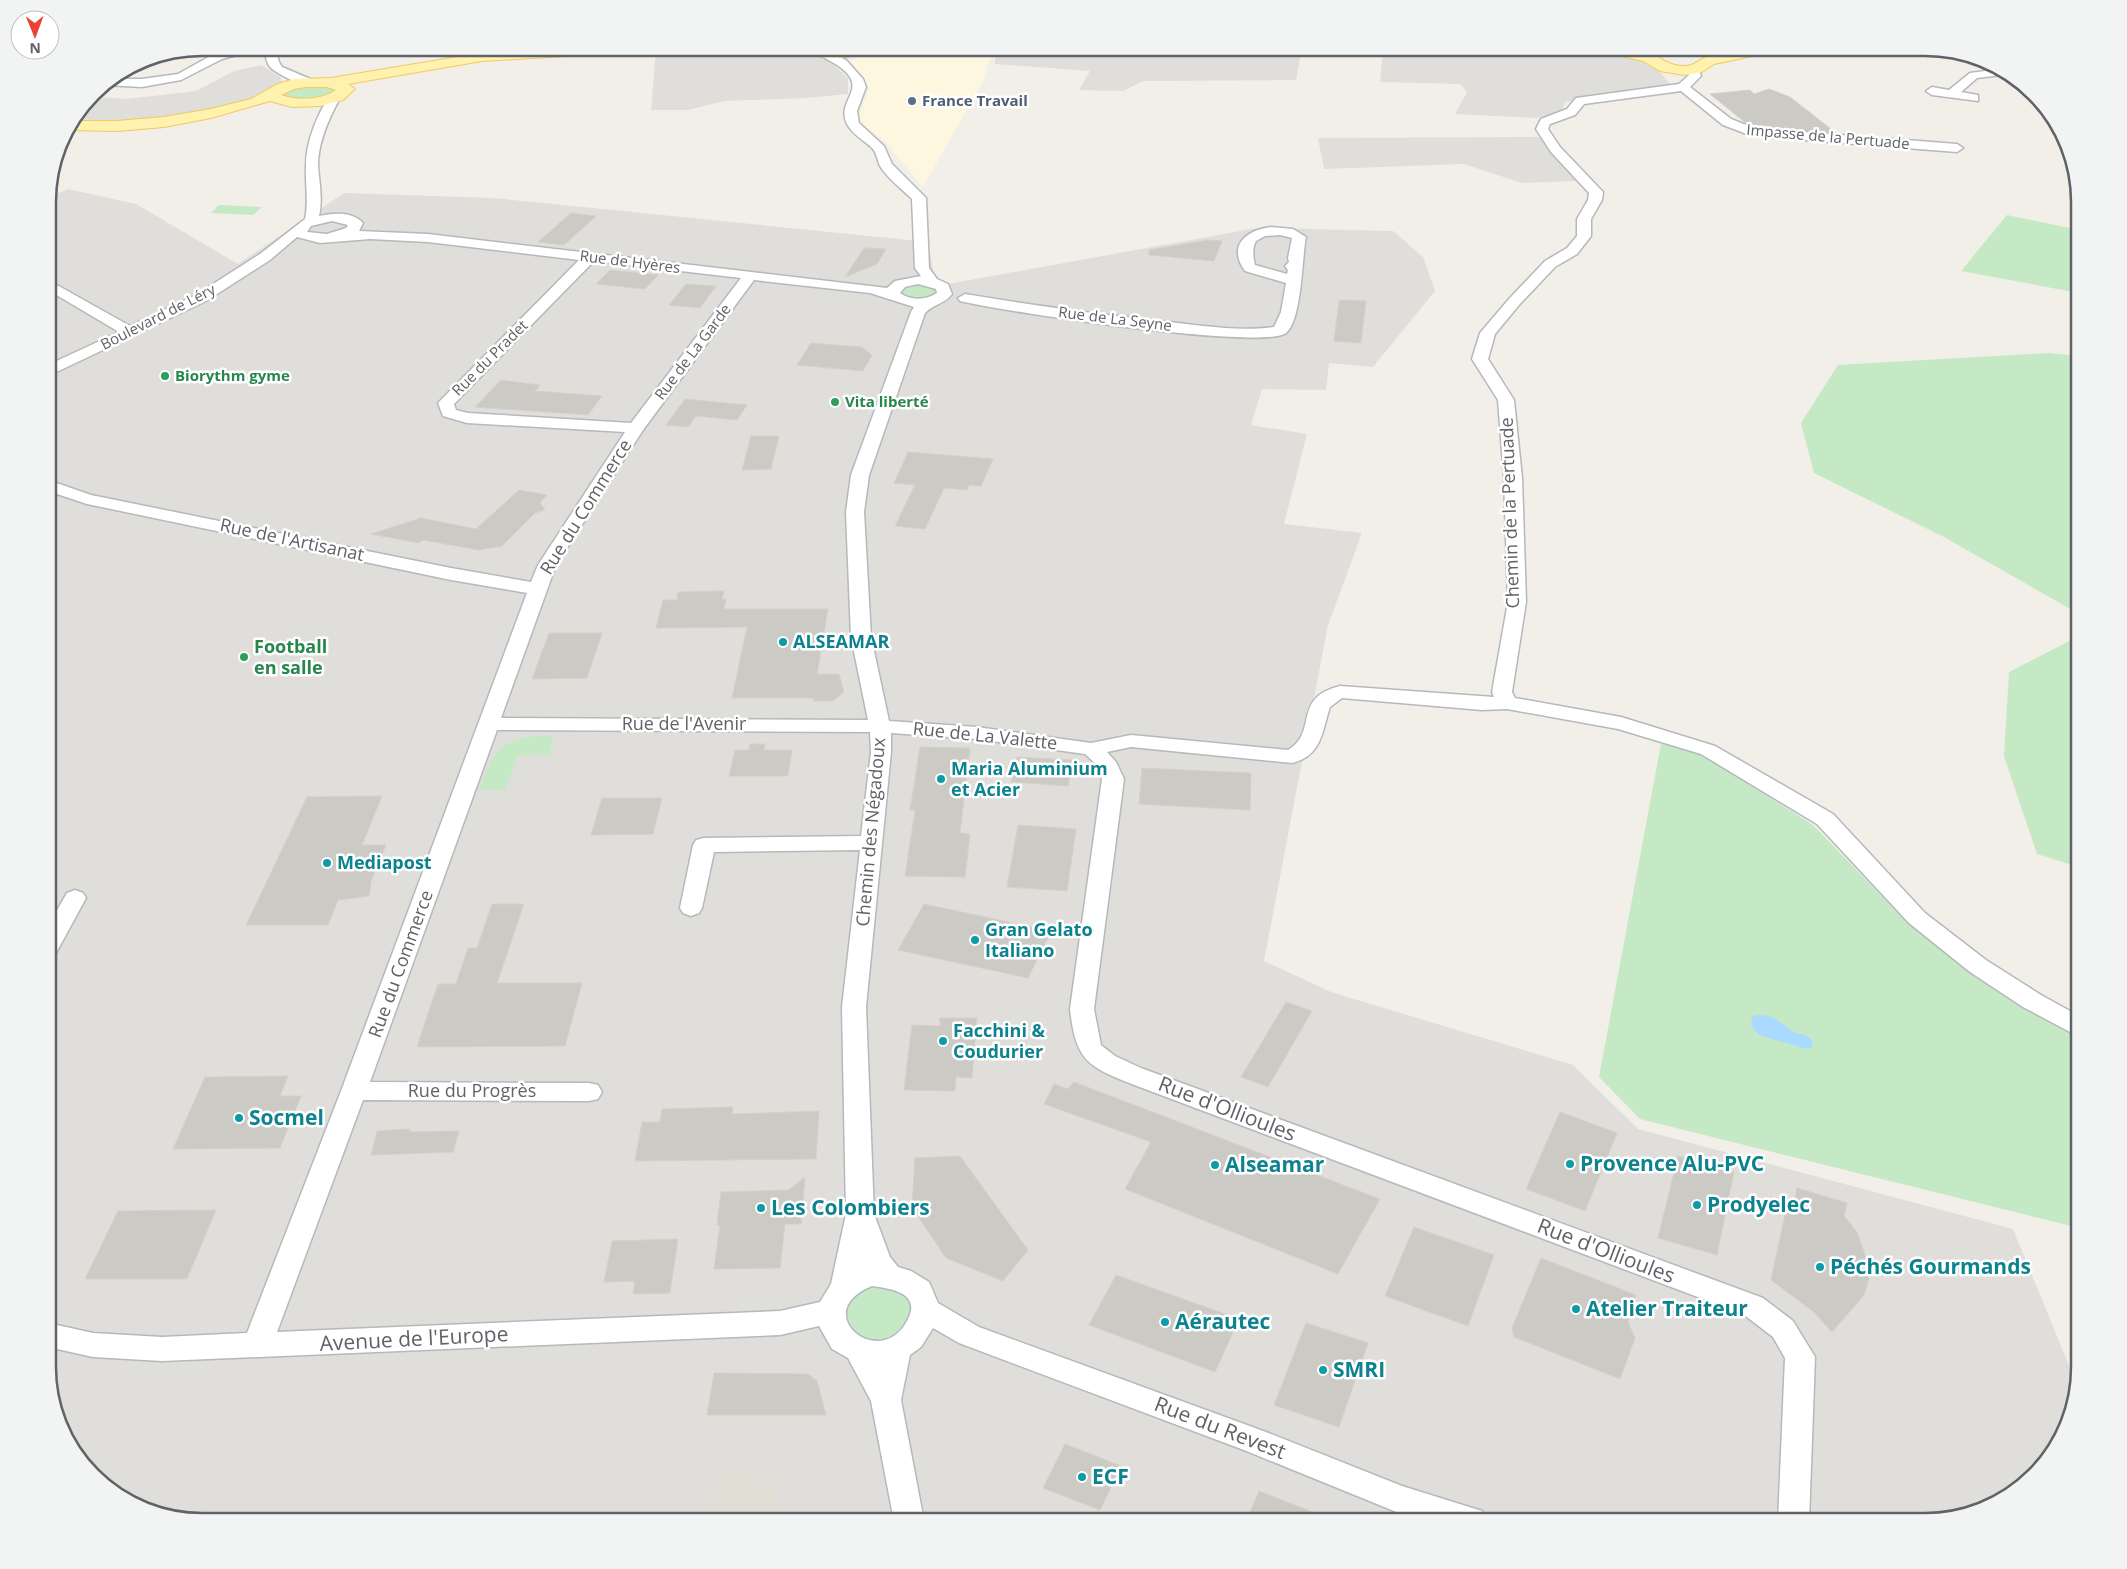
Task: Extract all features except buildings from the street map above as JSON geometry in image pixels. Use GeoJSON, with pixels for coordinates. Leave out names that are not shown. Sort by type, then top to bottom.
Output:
{"type":"FeatureCollection","features":[{"type":"Feature","properties":{"kind":"main road"},"geometry":{"type":"LineString","coordinates":[[282,89],[310,102],[392,74],[482,57],[499,56]]}},
{"type":"Feature","properties":{"kind":"main road"},"geometry":{"type":"LineString","coordinates":[[839,56],[844,57]]}},
{"type":"Feature","properties":{"kind":"main road"},"geometry":{"type":"LineString","coordinates":[[1644,56],[1691,72],[1727,56]]}},
{"type":"Feature","properties":{"kind":"main road"},"geometry":{"type":"LineString","coordinates":[[1691,72],[1712,57],[1717,56]]}},
{"type":"Feature","properties":{"kind":"main road"},"geometry":{"type":"LineString","coordinates":[[77,128],[112,129],[153,126],[282,89],[311,83],[334,95]]}},
{"type":"Feature","properties":{"kind":"street"},"geometry":{"type":"LineString","coordinates":[[119,82],[142,82],[181,77],[220,56]]}},
{"type":"Feature","properties":{"kind":"street"},"geometry":{"type":"LineString","coordinates":[[272,56],[282,89]]}},
{"type":"Feature","properties":{"kind":"street"},"geometry":{"type":"LineString","coordinates":[[844,57],[859,81],[860,87],[852,111],[851,118],[854,125],[880,149],[892,172],[918,198],[922,268],[932,282]]}},
{"type":"Feature","properties":{"kind":"street","name":"Impasse de la Pertuade"},"geometry":{"type":"LineString","coordinates":[[1691,72],[1727,122],[1752,132],[1957,148]]}},
{"type":"Feature","properties":{"kind":"street","name":"Chemin de la Pertuade"},"geometry":{"type":"LineString","coordinates":[[1507,703],[1502,692],[1516,602],[1513,478],[1506,400],[1480,359],[1488,333],[1514,302],[1550,264],[1572,251],[1584,236],[1584,218],[1595,200],[1596,192],[1555,149],[1542,129],[1545,122],[1571,112],[1580,101],[1691,72]]}},
{"type":"Feature","properties":{"kind":"street"},"geometry":{"type":"LineString","coordinates":[[1952,94],[1974,74],[1992,73]]}},
{"type":"Feature","properties":{"kind":"street"},"geometry":{"type":"LineString","coordinates":[[1932,91],[1974,98]]}},
{"type":"Feature","properties":{"kind":"street"},"geometry":{"type":"LineString","coordinates":[[318,238],[301,234],[316,198],[312,151],[334,95]]}},
{"type":"Feature","properties":{"kind":"street"},"geometry":{"type":"LineString","coordinates":[[316,198],[332,214],[339,217]]}},
{"type":"Feature","properties":{"kind":"street"},"geometry":{"type":"LineString","coordinates":[[305,225],[339,217]]}},
{"type":"Feature","properties":{"kind":"street","name":"Rue de Hyères"},"geometry":{"type":"LineString","coordinates":[[339,217],[350,219],[369,230],[390,235],[750,276],[894,290],[899,299],[928,301]]}},
{"type":"Feature","properties":{"kind":"street"},"geometry":{"type":"LineString","coordinates":[[336,236],[352,231],[356,223]]}},
{"type":"Feature","properties":{"kind":"street","name":"Boulevard de Léry"},"geometry":{"type":"LineString","coordinates":[[57,363],[130,332],[201,298],[265,257],[305,225]]}},
{"type":"Feature","properties":{"kind":"street"},"geometry":{"type":"LineString","coordinates":[[1261,232],[1295,233],[1300,240],[1295,258],[1297,262],[1292,266],[1295,270],[1293,280],[1273,276],[1248,265],[1245,256],[1247,243],[1255,234],[1261,232]]}},
{"type":"Feature","properties":{"kind":"street","name":"Rue de Hyères"},"geometry":{"type":"LineString","coordinates":[[318,238],[390,235]]}},
{"type":"Feature","properties":{"kind":"street","name":"Boulevard de Léry"},"geometry":{"type":"LineString","coordinates":[[265,257],[291,245],[318,238]]}},
{"type":"Feature","properties":{"kind":"street","name":"Rue du Pradet"},"geometry":{"type":"LineString","coordinates":[[590,258],[446,403],[449,413],[467,418],[636,428]]}},
{"type":"Feature","properties":{"kind":"street"},"geometry":{"type":"LineString","coordinates":[[894,290],[911,281],[922,268]]}},
{"type":"Feature","properties":{"kind":"street","name":"Rue de La Garde"},"geometry":{"type":"LineString","coordinates":[[636,428],[750,276]]}},
{"type":"Feature","properties":{"kind":"street","name":"Rue de La Seyne"},"geometry":{"type":"LineString","coordinates":[[928,301],[965,298],[1007,306],[1220,332],[1266,335],[1277,332],[1284,327],[1288,315],[1293,280]]}},
{"type":"Feature","properties":{"kind":"street"},"geometry":{"type":"LineString","coordinates":[[911,281],[932,282],[943,287],[928,301]]}},
{"type":"Feature","properties":{"kind":"street"},"geometry":{"type":"LineString","coordinates":[[57,289],[130,332]]}},
{"type":"Feature","properties":{"kind":"street","name":"Chemin des Négadoux"},"geometry":{"type":"LineString","coordinates":[[837,1310],[860,1214],[854,1007],[880,762],[880,726],[861,637],[855,512],[860,475],[928,301]]}},
{"type":"Feature","properties":{"kind":"street","name":"Rue du Commerce"},"geometry":{"type":"LineString","coordinates":[[257,1346],[354,1091],[537,589],[560,542],[636,428]]}},
{"type":"Feature","properties":{"kind":"street","name":"Rue de l'Artisanat"},"geometry":{"type":"LineString","coordinates":[[57,488],[87,499],[451,574],[537,589]]}},
{"type":"Feature","properties":{"kind":"street"},"geometry":{"type":"LineString","coordinates":[[1091,749],[1131,741],[1292,757],[1308,745],[1321,702],[1327,695],[1359,693],[1482,704],[1507,703],[1622,723],[1708,750],[1825,819],[1917,918],[1978,966],[2032,1001],[2071,1021]]}},
{"type":"Feature","properties":{"kind":"street","name":"Rue de l'Avenir"},"geometry":{"type":"LineString","coordinates":[[488,724],[880,726]]}},
{"type":"Feature","properties":{"kind":"street","name":"Rue de La Valette"},"geometry":{"type":"LineString","coordinates":[[880,726],[977,733],[1091,749]]}},
{"type":"Feature","properties":{"kind":"street","name":"Rue d'Ollioules"},"geometry":{"type":"LineString","coordinates":[[1091,749],[1106,762],[1113,779],[1082,1009],[1086,1036],[1092,1053],[1110,1064],[1180,1092],[1753,1306],[1783,1330],[1800,1357],[1794,1513]]}},
{"type":"Feature","properties":{"kind":"street"},"geometry":{"type":"LineString","coordinates":[[691,908],[704,845],[870,843]]}},
{"type":"Feature","properties":{"kind":"street"},"geometry":{"type":"LineString","coordinates":[[57,931],[75,898]]}},
{"type":"Feature","properties":{"kind":"street","name":"Rue du Progrès"},"geometry":{"type":"LineString","coordinates":[[354,1091],[589,1092]]}},
{"type":"Feature","properties":{"kind":"street","name":"Chemin des Négadoux"},"geometry":{"type":"LineString","coordinates":[[860,1214],[878,1262],[888,1275]]}},
{"type":"Feature","properties":{"kind":"street"},"geometry":{"type":"LineString","coordinates":[[886,1400],[913,1331],[924,1300],[910,1283],[888,1275],[864,1278],[837,1310],[840,1339],[859,1350],[878,1352],[913,1331]]}},
{"type":"Feature","properties":{"kind":"street","name":"Avenue de l'Europe"},"geometry":{"type":"LineString","coordinates":[[57,1337],[93,1345],[126,1348],[257,1346],[780,1323],[837,1310]]}},
{"type":"Feature","properties":{"kind":"street","name":"Rue du Revest"},"geometry":{"type":"LineString","coordinates":[[913,1331],[969,1334],[1254,1441],[1399,1499],[1443,1513]]}},
{"type":"Feature","properties":{"kind":"street"},"geometry":{"type":"LineString","coordinates":[[859,1350],[886,1400],[907,1513]]}},
{"type":"Feature","properties":{"kind":"shaded area"},"geometry":{"type":"Polygon","coordinates":[[[656,56],[818,56],[826,58],[848,78],[848,94],[807,98],[724,101],[688,110],[651,110],[656,56]]]}},
{"type":"Feature","properties":{"kind":"shaded area"},"geometry":{"type":"Polygon","coordinates":[[[864,56],[991,56],[983,81],[923,187],[884,141],[858,120],[869,88],[851,61],[864,56]]]}},
{"type":"Feature","properties":{"kind":"shaded area"},"geometry":{"type":"Polygon","coordinates":[[[996,56],[1300,56],[1296,80],[1143,81],[1123,91],[1079,90],[1090,71],[995,64],[996,56]]]}},
{"type":"Feature","properties":{"kind":"shaded area"},"geometry":{"type":"Polygon","coordinates":[[[1382,56],[1632,56],[1653,64],[1671,85],[1565,102],[1561,112],[1537,118],[1455,114],[1467,92],[1460,84],[1380,82],[1382,56]]]}},
{"type":"Feature","properties":{"kind":"shaded area"},"geometry":{"type":"Polygon","coordinates":[[[262,65],[281,78],[281,85],[254,99],[189,115],[78,126],[86,113],[100,98],[127,99],[196,91],[234,71],[262,65]]]}},
{"type":"Feature","properties":{"kind":"shaded area"},"geometry":{"type":"Polygon","coordinates":[[[1540,137],[1579,181],[1522,183],[1464,164],[1324,169],[1318,138],[1540,137]]]}},
{"type":"Feature","properties":{"kind":"shaded area"},"geometry":{"type":"Polygon","coordinates":[[[68,189],[136,204],[238,264],[344,193],[494,198],[928,242],[934,275],[948,284],[1257,228],[1393,231],[1423,257],[1435,291],[1373,367],[1329,363],[1326,390],[1262,389],[1251,425],[1307,434],[1284,524],[1362,533],[1328,625],[1264,961],[1331,992],[1573,1065],[1638,1129],[2013,1229],[2071,1370],[2070,1386],[2063,1414],[2056,1432],[2041,1456],[2014,1483],[1990,1498],[1963,1508],[1925,1513],[202,1513],[183,1512],[155,1505],[137,1498],[113,1483],[86,1456],[67,1423],[59,1396],[57,1377],[57,194],[68,189]]]}},
{"type":"Feature","properties":{"kind":"shaded area"},"geometry":{"type":"Polygon","coordinates":[[[720,1475],[780,1476],[775,1513],[713,1513],[720,1475]]]}},
{"type":"Feature","properties":{"kind":"green space"},"geometry":{"type":"Polygon","coordinates":[[[330,83],[342,93],[294,102],[272,93],[275,91],[330,83]]]}},
{"type":"Feature","properties":{"kind":"green space"},"geometry":{"type":"Polygon","coordinates":[[[219,205],[262,207],[253,215],[211,213],[219,205]]]}},
{"type":"Feature","properties":{"kind":"green space"},"geometry":{"type":"Polygon","coordinates":[[[2007,215],[2071,228],[2071,292],[1961,271],[2007,215]]]}},
{"type":"Feature","properties":{"kind":"green space"},"geometry":{"type":"Polygon","coordinates":[[[911,281],[945,290],[919,303],[893,290],[911,281]]]}},
{"type":"Feature","properties":{"kind":"green space"},"geometry":{"type":"Polygon","coordinates":[[[2049,353],[2071,355],[2071,609],[1944,537],[1814,473],[1801,423],[1838,365],[2049,353]]]}},
{"type":"Feature","properties":{"kind":"green space"},"geometry":{"type":"Polygon","coordinates":[[[2071,640],[2071,865],[2037,854],[2004,756],[2009,672],[2071,640]]]}},
{"type":"Feature","properties":{"kind":"green space"},"geometry":{"type":"Polygon","coordinates":[[[553,735],[550,755],[518,756],[505,790],[479,790],[491,763],[504,746],[522,738],[553,735]]]}},
{"type":"Feature","properties":{"kind":"green space"},"geometry":{"type":"Polygon","coordinates":[[[1661,744],[1701,754],[1813,825],[1904,919],[1975,975],[2071,1031],[2071,1226],[1640,1119],[1599,1077],[1661,744]]]}},
{"type":"Feature","properties":{"kind":"green space"},"geometry":{"type":"Polygon","coordinates":[[[900,1278],[924,1322],[872,1352],[831,1311],[844,1289],[900,1278]]]}},
{"type":"Feature","properties":{"kind":"water"},"geometry":{"type":"Polygon","coordinates":[[[1756,1015],[1771,1017],[1792,1031],[1806,1036],[1813,1042],[1812,1047],[1807,1049],[1759,1035],[1751,1026],[1752,1017],[1756,1015]]]}},
{"type":"Feature","properties":{"kind":"place","name":"France Travail"},"geometry":{"type":"Point","coordinates":[912,101]}},
{"type":"Feature","properties":{"kind":"place","name":"Biorythm gyme"},"geometry":{"type":"Point","coordinates":[165,376]}},
{"type":"Feature","properties":{"kind":"place","name":"Vita liberté"},"geometry":{"type":"Point","coordinates":[835,402]}},
{"type":"Feature","properties":{"kind":"place","name":"ALSEAMAR"},"geometry":{"type":"Point","coordinates":[783,642]}},
{"type":"Feature","properties":{"kind":"place","name":"Football en salle"},"geometry":{"type":"Point","coordinates":[244,657]}},
{"type":"Feature","properties":{"kind":"place","name":"Maria Aluminium et Acier"},"geometry":{"type":"Point","coordinates":[941,779]}},
{"type":"Feature","properties":{"kind":"place","name":"Mediapost"},"geometry":{"type":"Point","coordinates":[327,863]}},
{"type":"Feature","properties":{"kind":"place","name":"Gran Gelato Italiano"},"geometry":{"type":"Point","coordinates":[975,940]}},
{"type":"Feature","properties":{"kind":"place","name":"Facchini & Coudurier"},"geometry":{"type":"Point","coordinates":[943,1041]}},
{"type":"Feature","properties":{"kind":"place","name":"Socmel"},"geometry":{"type":"Point","coordinates":[239,1118]}},
{"type":"Feature","properties":{"kind":"place","name":"Provence Alu-PVC"},"geometry":{"type":"Point","coordinates":[1570,1164]}},
{"type":"Feature","properties":{"kind":"place","name":"Alseamar"},"geometry":{"type":"Point","coordinates":[1215,1165]}},
{"type":"Feature","properties":{"kind":"place","name":"Prodyelec"},"geometry":{"type":"Point","coordinates":[1697,1205]}},
{"type":"Feature","properties":{"kind":"place","name":"Les Colombiers"},"geometry":{"type":"Point","coordinates":[761,1208]}},
{"type":"Feature","properties":{"kind":"place","name":"Péchés Gourmands"},"geometry":{"type":"Point","coordinates":[1820,1267]}},
{"type":"Feature","properties":{"kind":"place","name":"Atelier Traiteur"},"geometry":{"type":"Point","coordinates":[1576,1309]}},
{"type":"Feature","properties":{"kind":"place","name":"Aérautec"},"geometry":{"type":"Point","coordinates":[1165,1322]}},
{"type":"Feature","properties":{"kind":"place","name":"SMRI"},"geometry":{"type":"Point","coordinates":[1323,1370]}},
{"type":"Feature","properties":{"kind":"place","name":"ECF"},"geometry":{"type":"Point","coordinates":[1082,1477]}}]}
